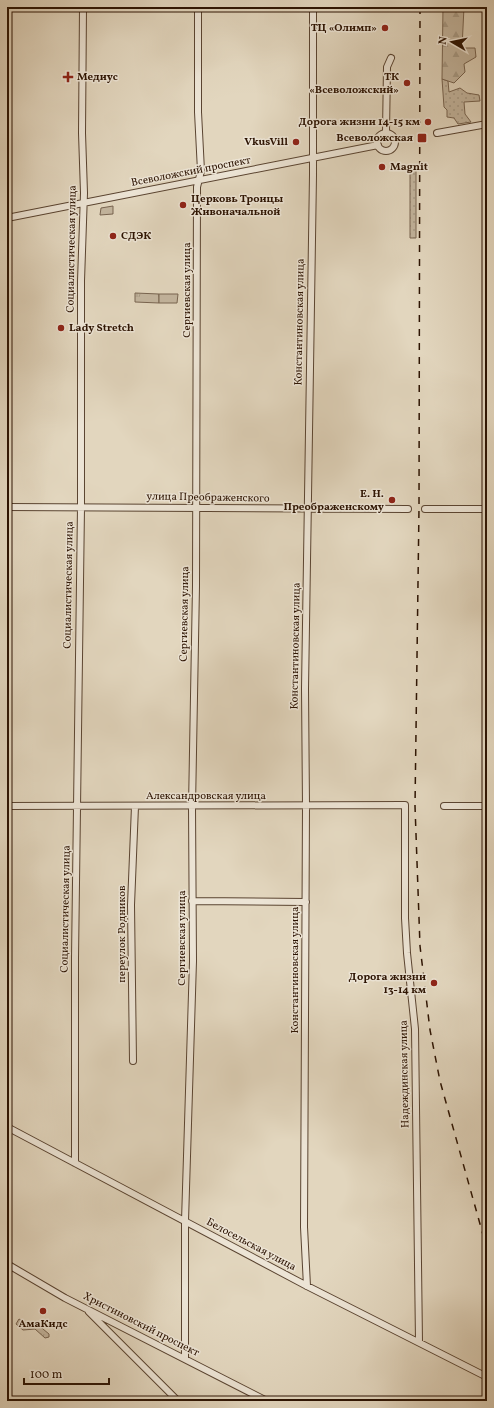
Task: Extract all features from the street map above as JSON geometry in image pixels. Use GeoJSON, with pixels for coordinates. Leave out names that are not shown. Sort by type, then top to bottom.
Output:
{"type":"FeatureCollection","features":[{"type":"Feature","properties":{"kind":"street","name":"Социалистическая улица"},"geometry":{"type":"LineString","coordinates":[[75,1163],[77,806],[81,507],[83,7]]}},
{"type":"Feature","properties":{"kind":"street","name":"Сергиевская улица"},"geometry":{"type":"LineString","coordinates":[[185,1359],[185,1221],[193,961],[192,807],[196,508],[197,194],[201,171],[198,112],[198,7]]}},
{"type":"Feature","properties":{"kind":"street","name":"Константиновская улица"},"geometry":{"type":"LineString","coordinates":[[307,1286],[304,1227],[306,902],[305,689],[313,159],[313,7]]}},
{"type":"Feature","properties":{"kind":"street"},"geometry":{"type":"LineString","coordinates":[[386,132],[387,67],[391,58]]}},
{"type":"Feature","properties":{"kind":"street"},"geometry":{"type":"LineString","coordinates":[[437,133],[487,124]]}},
{"type":"Feature","properties":{"kind":"street"},"geometry":{"type":"LineString","coordinates":[[386,132],[393,136],[395,141],[394,147],[390,151],[386,151],[378,145],[379,135],[386,132]]}},
{"type":"Feature","properties":{"kind":"street","name":"Всеволожский проспект"},"geometry":{"type":"LineString","coordinates":[[7,218],[378,145]]}},
{"type":"Feature","properties":{"kind":"street","name":"улица Преображенского"},"geometry":{"type":"LineString","coordinates":[[7,507],[408,509]]}},
{"type":"Feature","properties":{"kind":"street"},"geometry":{"type":"LineString","coordinates":[[425,508],[487,509]]}},
{"type":"Feature","properties":{"kind":"street","name":"Александровская улица"},"geometry":{"type":"LineString","coordinates":[[7,806],[192,807],[405,805]]}},
{"type":"Feature","properties":{"kind":"street","name":"Надеждинская улица"},"geometry":{"type":"LineString","coordinates":[[405,805],[406,932],[415,1029],[419,1342]]}},
{"type":"Feature","properties":{"kind":"street","name":"переулок Родников"},"geometry":{"type":"LineString","coordinates":[[133,1061],[131,905],[135,806]]}},
{"type":"Feature","properties":{"kind":"street"},"geometry":{"type":"LineString","coordinates":[[444,806],[487,806]]}},
{"type":"Feature","properties":{"kind":"street"},"geometry":{"type":"LineString","coordinates":[[192,901],[306,902]]}},
{"type":"Feature","properties":{"kind":"street","name":"Белосельская улица"},"geometry":{"type":"LineString","coordinates":[[7,1127],[307,1286],[487,1377]]}},
{"type":"Feature","properties":{"kind":"street","name":"Христиновский проспект"},"geometry":{"type":"LineString","coordinates":[[7,1264],[83,1307],[267,1401]]}},
{"type":"Feature","properties":{"kind":"street"},"geometry":{"type":"LineString","coordinates":[[83,1307],[178,1401]]}},
{"type":"Feature","properties":{"kind":"street"},"geometry":{"type":"LineString","coordinates":[[7,1398],[10,1401]]}},
{"type":"Feature","properties":{"kind":"green space"},"geometry":{"type":"Polygon","coordinates":[[[443,7],[464,7],[462,48],[475,48],[476,57],[464,64],[465,72],[454,83],[442,79],[443,7]]]}},
{"type":"Feature","properties":{"kind":"green space"},"geometry":{"type":"Polygon","coordinates":[[[442,79],[448,81],[449,92],[460,88],[467,93],[479,95],[480,101],[464,102],[465,114],[471,122],[458,124],[454,118],[447,117],[447,110],[444,107],[442,79]]]}},
{"type":"Feature","properties":{"kind":"green space"},"geometry":{"type":"Polygon","coordinates":[[[410,170],[416,170],[416,238],[410,238],[410,170]]]}},
{"type":"Feature","properties":{"kind":"green space"},"geometry":{"type":"Polygon","coordinates":[[[113,206],[113,214],[100,215],[101,208],[113,206]]]}},
{"type":"Feature","properties":{"kind":"green space"},"geometry":{"type":"Polygon","coordinates":[[[135,293],[159,294],[159,303],[135,302],[135,293]]]}},
{"type":"Feature","properties":{"kind":"green space"},"geometry":{"type":"Polygon","coordinates":[[[159,294],[178,294],[177,303],[159,303],[159,294]]]}},
{"type":"Feature","properties":{"kind":"green space"},"geometry":{"type":"Polygon","coordinates":[[[19,1319],[26,1323],[37,1324],[49,1334],[49,1337],[45,1338],[35,1329],[23,1330],[16,1324],[19,1319]]]}},
{"type":"Feature","properties":{"kind":"railway"},"geometry":{"type":"LineString","coordinates":[[420,7],[419,508],[415,806],[420,946],[430,1030],[440,1081],[487,1249]]}},
{"type":"Feature","properties":{"kind":"place","name":"ТЦ «Олимп»"},"geometry":{"type":"Point","coordinates":[385,28]}},
{"type":"Feature","properties":{"kind":"place","name":"Медиус"},"geometry":{"type":"Point","coordinates":[68,77]}},
{"type":"Feature","properties":{"kind":"place","name":"ТК «Всеволожский»"},"geometry":{"type":"Point","coordinates":[407,83]}},
{"type":"Feature","properties":{"kind":"place","name":"Дорога жизни 14-15 км"},"geometry":{"type":"Point","coordinates":[428,122]}},
{"type":"Feature","properties":{"kind":"place","name":"Всеволожская"},"geometry":{"type":"Point","coordinates":[422,138]}},
{"type":"Feature","properties":{"kind":"place","name":"VkusVill"},"geometry":{"type":"Point","coordinates":[296,142]}},
{"type":"Feature","properties":{"kind":"place","name":"Magnit"},"geometry":{"type":"Point","coordinates":[382,167]}},
{"type":"Feature","properties":{"kind":"place","name":"Церковь Троицы Живоначальной"},"geometry":{"type":"Point","coordinates":[183,205]}},
{"type":"Feature","properties":{"kind":"place","name":"СДЭК"},"geometry":{"type":"Point","coordinates":[113,236]}},
{"type":"Feature","properties":{"kind":"place","name":"Lady Stretch"},"geometry":{"type":"Point","coordinates":[61,328]}},
{"type":"Feature","properties":{"kind":"place","name":"Е. Н. Преображенскому"},"geometry":{"type":"Point","coordinates":[392,500]}},
{"type":"Feature","properties":{"kind":"place","name":"Дорога жизни 13-14 км"},"geometry":{"type":"Point","coordinates":[434,983]}},
{"type":"Feature","properties":{"kind":"place","name":"АмаКидс"},"geometry":{"type":"Point","coordinates":[43,1311]}}]}
